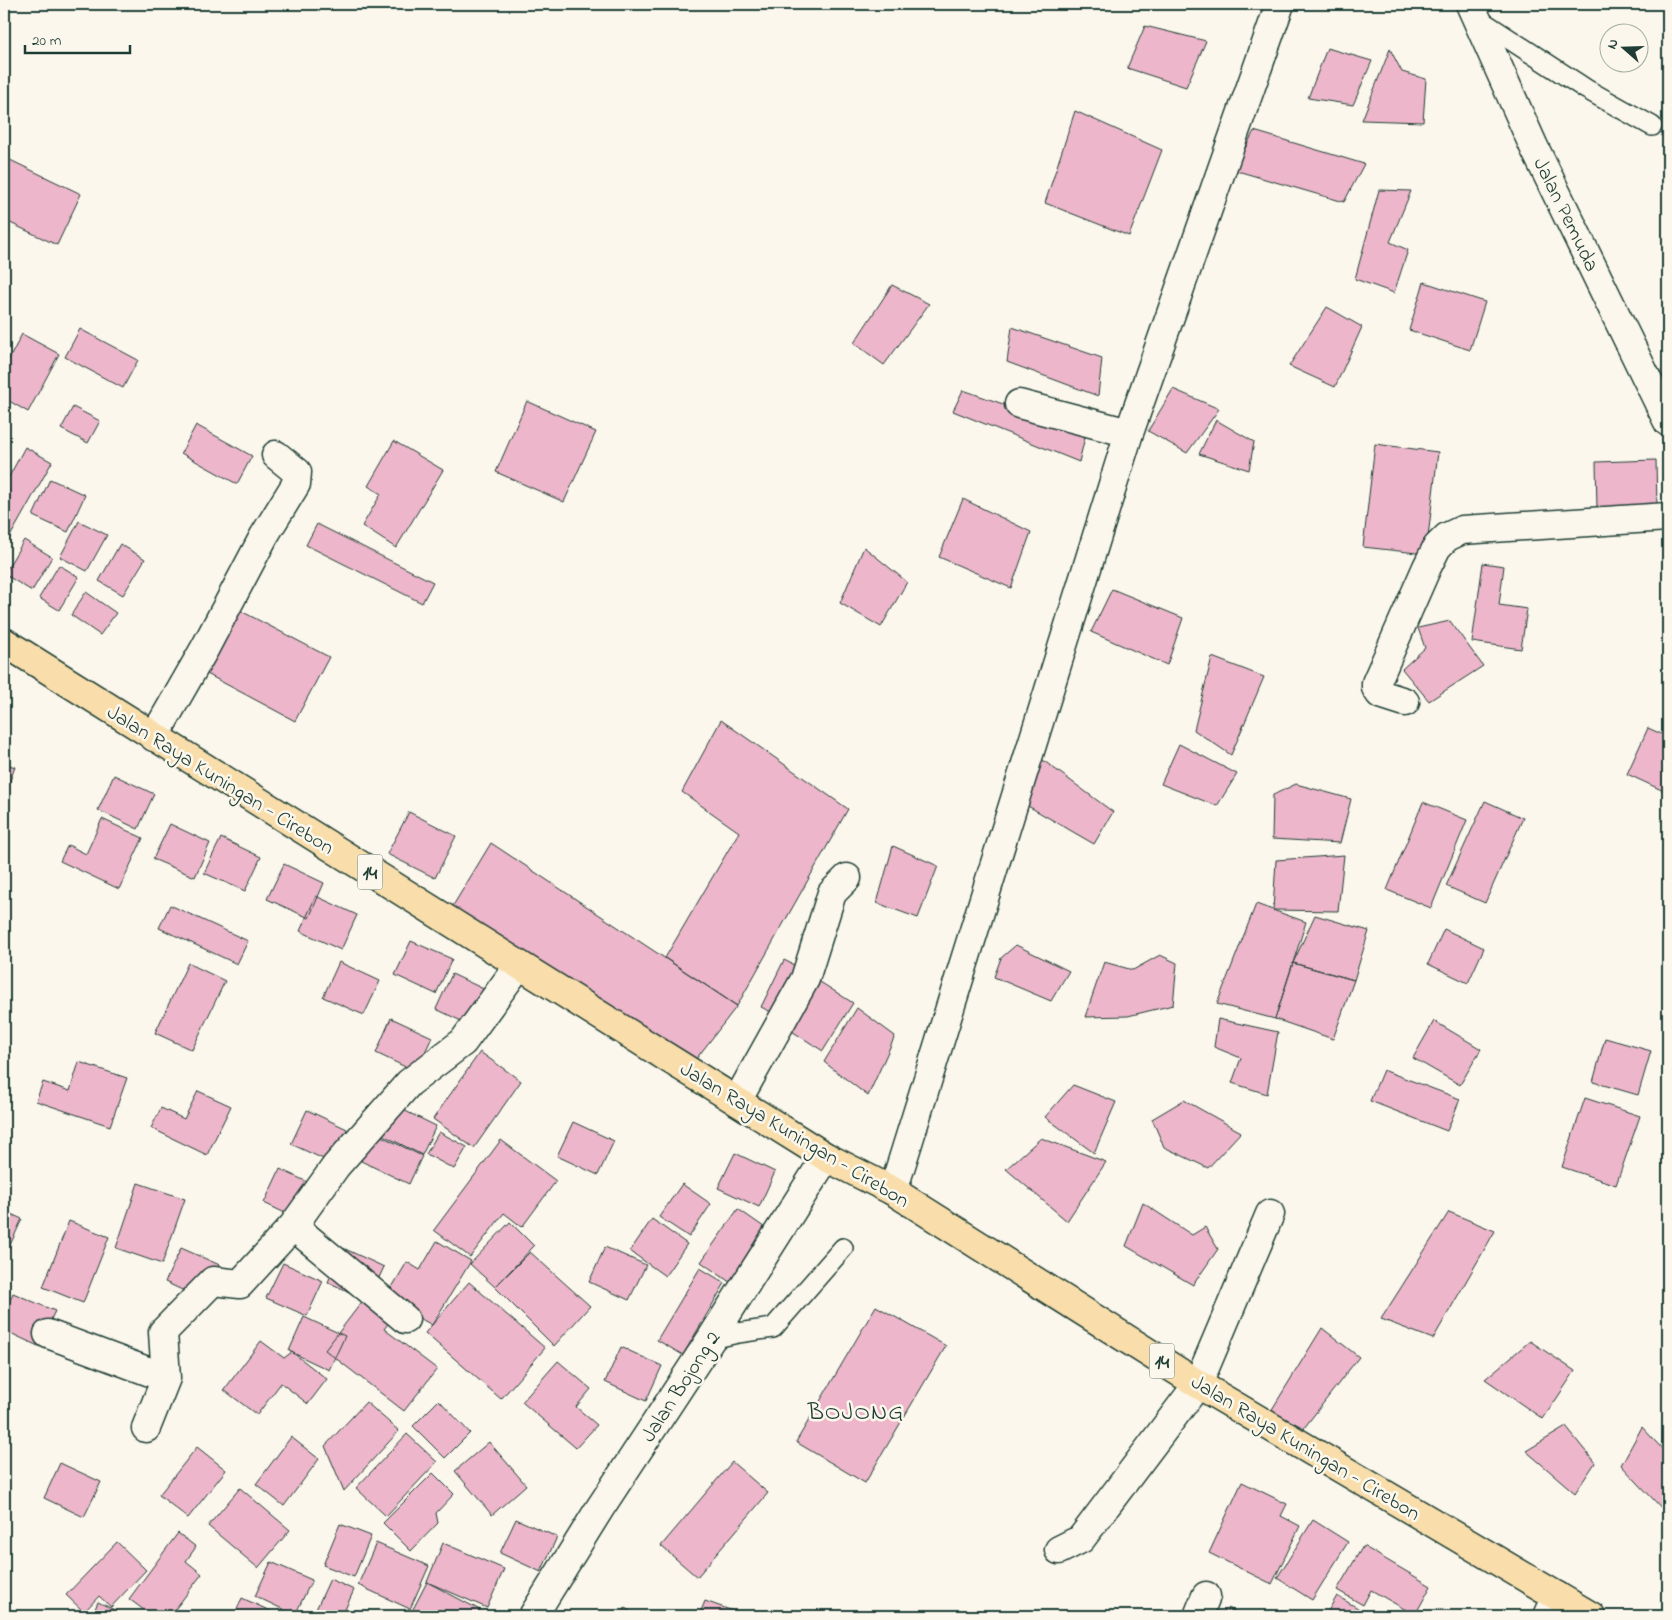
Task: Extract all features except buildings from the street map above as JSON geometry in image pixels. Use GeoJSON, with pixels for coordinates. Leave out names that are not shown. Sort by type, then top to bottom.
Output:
{"type":"FeatureCollection","features":[{"type":"Feature","properties":{"kind":"highway","name":"Jalan Raya Kuningan - Cirebon"},"geometry":{"type":"LineString","coordinates":[[4,642],[826,1156],[893,1191],[1552,1606],[1591,1616]]}},
{"type":"Feature","properties":{"kind":"street"},"geometry":{"type":"LineString","coordinates":[[893,1191],[1129,433],[1280,4]]}},
{"type":"Feature","properties":{"kind":"street","name":"Jalan Pemuda"},"geometry":{"type":"LineString","coordinates":[[1474,11],[1534,147],[1668,422]]}},
{"type":"Feature","properties":{"kind":"street"},"geometry":{"type":"LineString","coordinates":[[1019,404],[1129,433]]}},
{"type":"Feature","properties":{"kind":"street"},"geometry":{"type":"LineString","coordinates":[[154,737],[206,648],[264,536],[296,484],[297,472],[276,455]]}},
{"type":"Feature","properties":{"kind":"street"},"geometry":{"type":"LineString","coordinates":[[1405,702],[1380,694],[1376,688],[1376,683],[1426,567],[1437,547],[1447,537],[1462,530],[1668,517]]}},
{"type":"Feature","properties":{"kind":"street"},"geometry":{"type":"LineString","coordinates":[[736,1100],[805,979],[832,893],[847,878]]}},
{"type":"Feature","properties":{"kind":"street"},"geometry":{"type":"LineString","coordinates":[[146,1428],[166,1378],[163,1332],[213,1280],[240,1284],[293,1226],[336,1166],[409,1084],[463,1042],[519,965]]}},
{"type":"Feature","properties":{"kind":"street","name":"Jalan Bojong 2"},"geometry":{"type":"LineString","coordinates":[[533,1616],[600,1508],[711,1339],[826,1156]]}},
{"type":"Feature","properties":{"kind":"street"},"geometry":{"type":"LineString","coordinates":[[1059,1550],[1080,1539],[1198,1384],[1270,1214]]}},
{"type":"Feature","properties":{"kind":"street"},"geometry":{"type":"LineString","coordinates":[[293,1226],[405,1319]]}},
{"type":"Feature","properties":{"kind":"street"},"geometry":{"type":"LineString","coordinates":[[48,1334],[166,1378]]}},
{"type":"Feature","properties":{"kind":"lane"},"geometry":{"type":"LineString","coordinates":[[1474,11],[1586,89],[1652,126]]}},
{"type":"Feature","properties":{"kind":"lane"},"geometry":{"type":"LineString","coordinates":[[711,1339],[773,1328],[843,1248]]}},
{"type":"Feature","properties":{"kind":"district","name":"BOJONG"},"geometry":{"type":"Point","coordinates":[856,1411]}}]}
